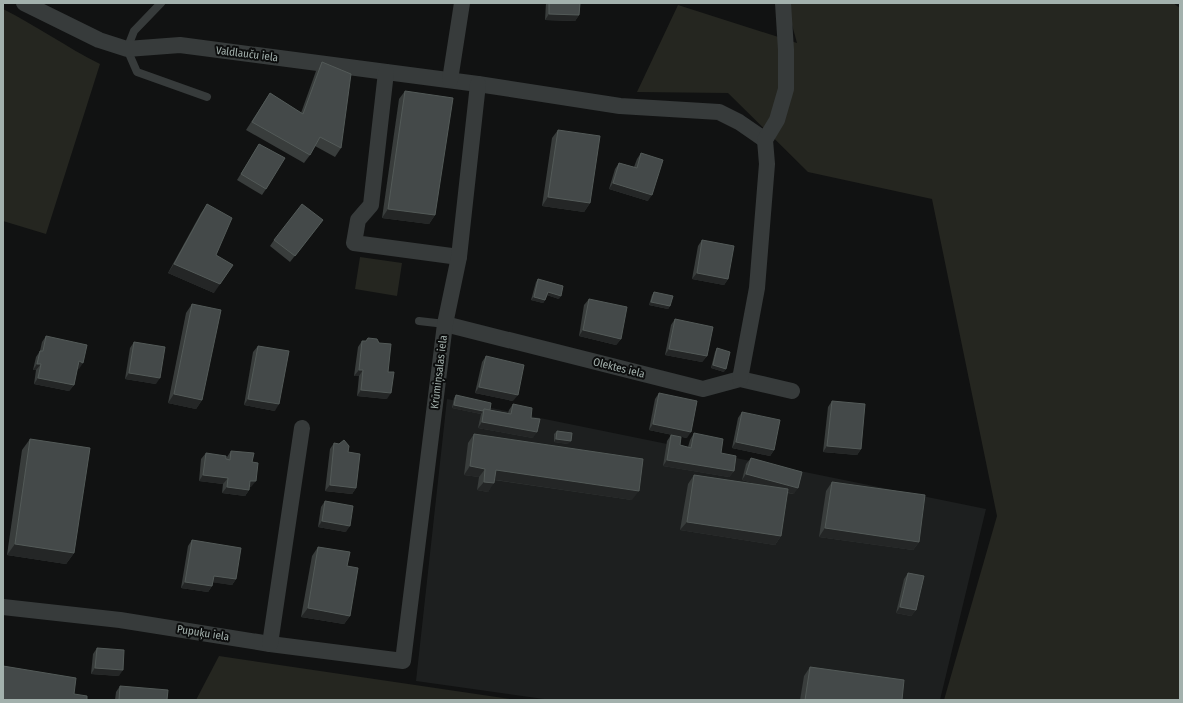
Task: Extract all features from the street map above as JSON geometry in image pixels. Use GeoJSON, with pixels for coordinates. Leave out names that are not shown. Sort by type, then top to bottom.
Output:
{"type":"FeatureCollection","features":[{"type":"Feature","properties":{"kind":"street","name":"Valdlauču iela"},"geometry":{"type":"LineString","coordinates":[[24,3],[99,40],[127,49],[180,45],[450,80],[620,106],[719,112],[739,122],[765,140]]}},
{"type":"Feature","properties":{"kind":"street"},"geometry":{"type":"LineString","coordinates":[[450,80],[462,3]]}},
{"type":"Feature","properties":{"kind":"street"},"geometry":{"type":"LineString","coordinates":[[740,379],[756,288],[767,164],[765,140],[777,120],[786,89],[786,50],[783,3]]}},
{"type":"Feature","properties":{"kind":"street"},"geometry":{"type":"LineString","coordinates":[[386,72],[371,205],[358,220],[354,243],[459,257]]}},
{"type":"Feature","properties":{"kind":"street","name":"Krūmiņsalas iela"},"geometry":{"type":"LineString","coordinates":[[403,661],[445,324],[459,257],[478,84]]}},
{"type":"Feature","properties":{"kind":"street","name":"Olektes iela"},"geometry":{"type":"LineString","coordinates":[[445,324],[703,389],[740,379],[792,391]]}},
{"type":"Feature","properties":{"kind":"street"},"geometry":{"type":"LineString","coordinates":[[270,644],[302,428]]}},
{"type":"Feature","properties":{"kind":"street","name":"Pupuķu iela"},"geometry":{"type":"LineString","coordinates":[[3,607],[120,620],[270,644],[403,661]]}},
{"type":"Feature","properties":{"kind":"lane"},"geometry":{"type":"LineString","coordinates":[[161,3],[134,31],[127,49],[137,72],[207,97]]}},
{"type":"Feature","properties":{"kind":"lane"},"geometry":{"type":"LineString","coordinates":[[419,320],[445,324]]}},
{"type":"Feature","properties":{"kind":"shaded area"},"geometry":{"type":"Polygon","coordinates":[[[786,3],[1173,3],[1180,8],[1180,700],[944,700],[997,516],[932,199],[808,172],[728,93],[637,92],[678,5],[797,43],[786,3]]]}},
{"type":"Feature","properties":{"kind":"shaded area"},"geometry":{"type":"Polygon","coordinates":[[[3,9],[100,64],[46,234],[3,221],[3,9]]]}},
{"type":"Feature","properties":{"kind":"shaded area"},"geometry":{"type":"Polygon","coordinates":[[[360,257],[402,263],[397,296],[355,289],[360,257]]]}},
{"type":"Feature","properties":{"kind":"shaded area"},"geometry":{"type":"Polygon","coordinates":[[[447,399],[986,509],[940,700],[551,700],[416,681],[447,399]]]}},
{"type":"Feature","properties":{"kind":"shaded area"},"geometry":{"type":"Polygon","coordinates":[[[219,656],[516,700],[196,700],[219,656]]]}},
{"type":"Feature","properties":{"kind":"building"},"geometry":{"type":"Polygon","coordinates":[[[549,3],[580,3],[579,15],[549,14],[549,3]]]}},
{"type":"Feature","properties":{"kind":"building"},"geometry":{"type":"Polygon","coordinates":[[[322,62],[351,74],[341,148],[320,137],[310,155],[252,122],[270,93],[303,114],[322,62]]]}},
{"type":"Feature","properties":{"kind":"building"},"geometry":{"type":"Polygon","coordinates":[[[405,91],[453,98],[435,215],[388,209],[405,91]]]}},
{"type":"Feature","properties":{"kind":"building"},"geometry":{"type":"Polygon","coordinates":[[[558,130],[600,136],[590,203],[548,197],[558,130]]]}},
{"type":"Feature","properties":{"kind":"building"},"geometry":{"type":"Polygon","coordinates":[[[259,144],[285,158],[266,189],[241,174],[259,144]]]}},
{"type":"Feature","properties":{"kind":"building"},"geometry":{"type":"Polygon","coordinates":[[[641,153],[663,160],[652,195],[613,183],[619,163],[637,168],[641,153]]]}},
{"type":"Feature","properties":{"kind":"building"},"geometry":{"type":"Polygon","coordinates":[[[207,204],[232,218],[216,255],[233,265],[220,284],[174,264],[207,204]]]}},
{"type":"Feature","properties":{"kind":"building"},"geometry":{"type":"Polygon","coordinates":[[[302,204],[323,220],[295,256],[274,240],[302,204]]]}},
{"type":"Feature","properties":{"kind":"building"},"geometry":{"type":"Polygon","coordinates":[[[702,240],[734,246],[728,279],[697,273],[702,240]]]}},
{"type":"Feature","properties":{"kind":"building"},"geometry":{"type":"Polygon","coordinates":[[[538,279],[563,286],[561,296],[548,292],[545,300],[534,297],[538,279]]]}},
{"type":"Feature","properties":{"kind":"building"},"geometry":{"type":"Polygon","coordinates":[[[654,292],[673,296],[670,306],[651,302],[654,292]]]}},
{"type":"Feature","properties":{"kind":"building"},"geometry":{"type":"Polygon","coordinates":[[[589,299],[627,307],[621,339],[583,330],[589,299]]]}},
{"type":"Feature","properties":{"kind":"building"},"geometry":{"type":"Polygon","coordinates":[[[192,304],[221,310],[202,400],[174,394],[192,304]]]}},
{"type":"Feature","properties":{"kind":"building"},"geometry":{"type":"Polygon","coordinates":[[[675,319],[713,327],[707,356],[669,349],[675,319]]]}},
{"type":"Feature","properties":{"kind":"building"},"geometry":{"type":"Polygon","coordinates":[[[46,336],[87,345],[83,363],[79,361],[74,385],[38,378],[41,364],[37,364],[40,351],[43,351],[46,336]]]}},
{"type":"Feature","properties":{"kind":"building"},"geometry":{"type":"Polygon","coordinates":[[[368,338],[377,339],[379,343],[391,344],[388,372],[394,372],[391,393],[361,390],[363,370],[359,370],[362,341],[366,341],[368,338]]]}},
{"type":"Feature","properties":{"kind":"building"},"geometry":{"type":"Polygon","coordinates":[[[134,342],[165,347],[160,378],[129,373],[134,342]]]}},
{"type":"Feature","properties":{"kind":"building"},"geometry":{"type":"Polygon","coordinates":[[[258,346],[289,351],[279,404],[248,399],[258,346]]]}},
{"type":"Feature","properties":{"kind":"building"},"geometry":{"type":"Polygon","coordinates":[[[717,348],[730,352],[726,369],[713,365],[717,348]]]}},
{"type":"Feature","properties":{"kind":"building"},"geometry":{"type":"Polygon","coordinates":[[[486,356],[524,365],[518,395],[479,387],[486,356]]]}},
{"type":"Feature","properties":{"kind":"building"},"geometry":{"type":"Polygon","coordinates":[[[659,393],[697,401],[691,432],[653,424],[659,393]]]}},
{"type":"Feature","properties":{"kind":"building"},"geometry":{"type":"Polygon","coordinates":[[[456,395],[491,403],[490,410],[484,409],[483,411],[454,405],[456,395]]]}},
{"type":"Feature","properties":{"kind":"building"},"geometry":{"type":"Polygon","coordinates":[[[832,401],[865,404],[861,449],[827,446],[832,401]]]}},
{"type":"Feature","properties":{"kind":"building"},"geometry":{"type":"Polygon","coordinates":[[[513,404],[532,408],[531,418],[540,419],[537,432],[482,422],[484,409],[511,414],[513,404]]]}},
{"type":"Feature","properties":{"kind":"building"},"geometry":{"type":"Polygon","coordinates":[[[742,412],[780,420],[774,450],[736,442],[742,412]]]}},
{"type":"Feature","properties":{"kind":"building"},"geometry":{"type":"Polygon","coordinates":[[[557,431],[572,433],[571,441],[556,439],[557,431]]]}},
{"type":"Feature","properties":{"kind":"building"},"geometry":{"type":"Polygon","coordinates":[[[694,433],[723,439],[721,453],[736,456],[734,471],[667,460],[671,435],[681,437],[680,445],[691,448],[694,433]]]}},
{"type":"Feature","properties":{"kind":"building"},"geometry":{"type":"Polygon","coordinates":[[[474,434],[643,459],[639,491],[496,470],[494,483],[484,482],[485,469],[470,466],[474,434]]]}},
{"type":"Feature","properties":{"kind":"building"},"geometry":{"type":"Polygon","coordinates":[[[30,439],[90,448],[74,553],[15,544],[30,439]]]}},
{"type":"Feature","properties":{"kind":"building"},"geometry":{"type":"Polygon","coordinates":[[[344,440],[349,446],[348,452],[360,454],[356,488],[330,485],[334,443],[339,444],[344,440]]]}},
{"type":"Feature","properties":{"kind":"building"},"geometry":{"type":"Polygon","coordinates":[[[231,451],[254,453],[252,462],[258,463],[256,481],[250,481],[249,490],[227,487],[228,478],[203,475],[206,453],[226,456],[226,459],[230,460],[231,451]]]}},
{"type":"Feature","properties":{"kind":"building"},"geometry":{"type":"Polygon","coordinates":[[[751,458],[802,472],[798,488],[746,474],[751,458]]]}},
{"type":"Feature","properties":{"kind":"building"},"geometry":{"type":"Polygon","coordinates":[[[694,475],[788,489],[781,536],[687,522],[694,475]]]}},
{"type":"Feature","properties":{"kind":"building"},"geometry":{"type":"Polygon","coordinates":[[[832,482],[925,495],[919,542],[825,528],[832,482]]]}},
{"type":"Feature","properties":{"kind":"building"},"geometry":{"type":"Polygon","coordinates":[[[325,501],[353,506],[350,526],[322,521],[325,501]]]}},
{"type":"Feature","properties":{"kind":"building"},"geometry":{"type":"Polygon","coordinates":[[[192,540],[241,548],[236,579],[214,576],[212,586],[185,582],[192,540]]]}},
{"type":"Feature","properties":{"kind":"building"},"geometry":{"type":"Polygon","coordinates":[[[318,547],[350,552],[347,566],[358,568],[350,616],[308,608],[318,547]]]}},
{"type":"Feature","properties":{"kind":"building"},"geometry":{"type":"Polygon","coordinates":[[[908,573],[924,576],[916,610],[900,607],[908,573]]]}},
{"type":"Feature","properties":{"kind":"building"},"geometry":{"type":"Polygon","coordinates":[[[97,648],[124,650],[123,670],[95,668],[97,648]]]}},
{"type":"Feature","properties":{"kind":"building"},"geometry":{"type":"Polygon","coordinates":[[[3,666],[76,678],[74,694],[87,696],[87,700],[3,700],[3,666]]]}},
{"type":"Feature","properties":{"kind":"building"},"geometry":{"type":"Polygon","coordinates":[[[810,667],[904,680],[902,700],[805,700],[810,667]]]}},
{"type":"Feature","properties":{"kind":"building"},"geometry":{"type":"Polygon","coordinates":[[[120,686],[168,690],[167,700],[119,700],[120,686]]]}}]}
